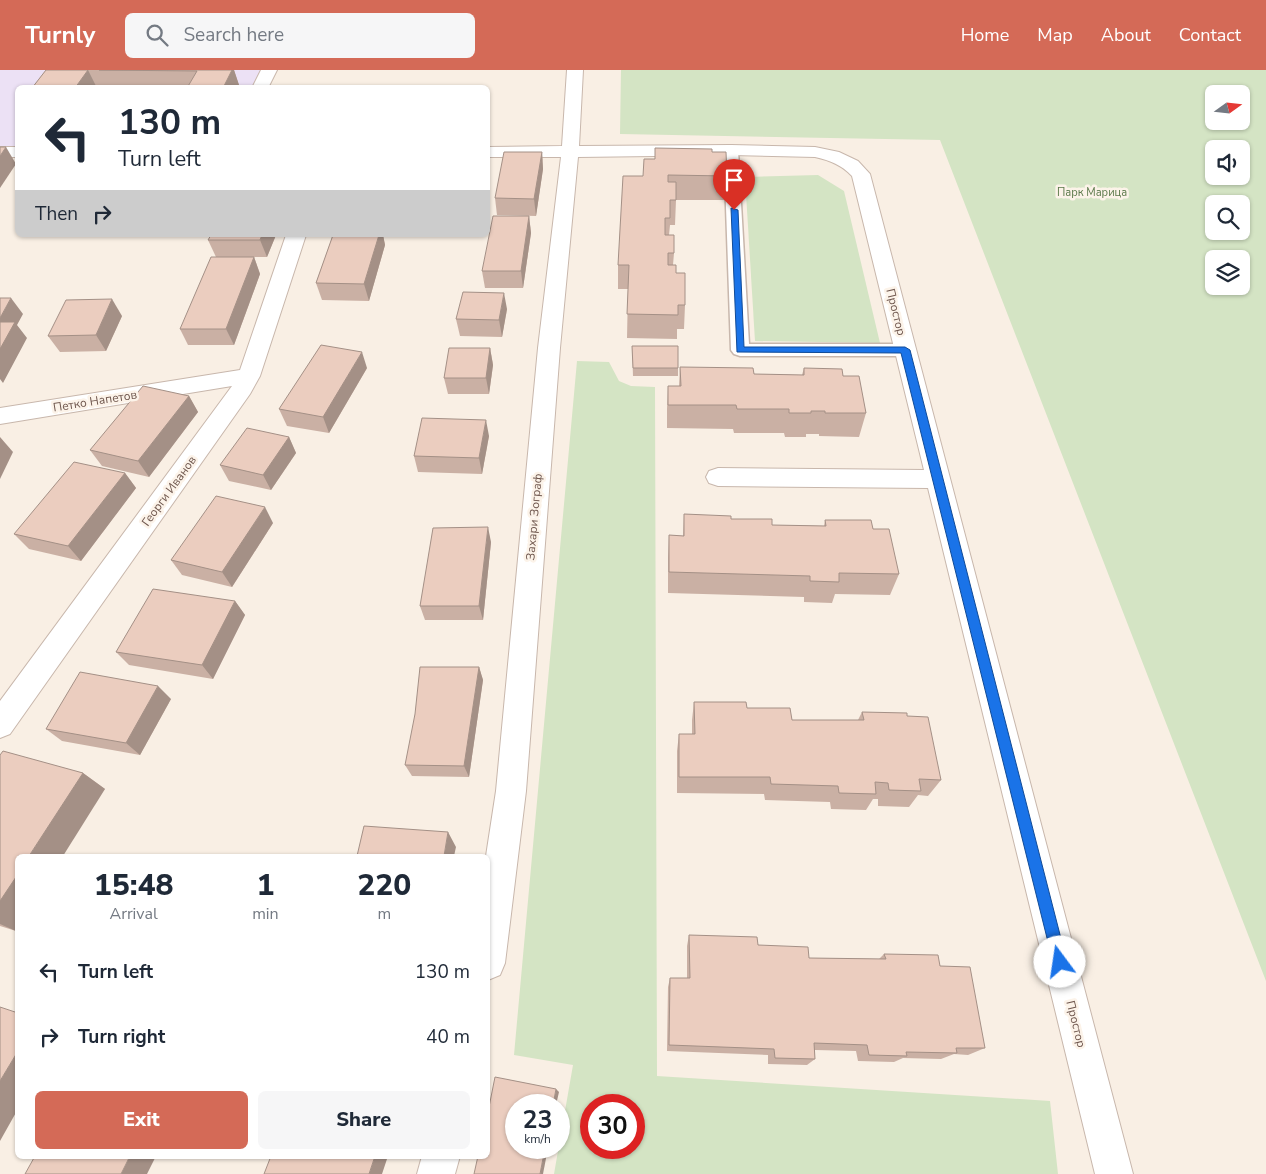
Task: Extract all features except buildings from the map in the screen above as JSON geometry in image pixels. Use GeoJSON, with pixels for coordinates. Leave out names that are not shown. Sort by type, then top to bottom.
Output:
{"type":"FeatureCollection","features":[{"type":"Feature","properties":{"kind":"street"},"geometry":{"type":"LineString","coordinates":[[262,85],[269,70]]}},
{"type":"Feature","properties":{"kind":"street","name":"Захари Зограф"},"geometry":{"type":"LineString","coordinates":[[490,948],[511,792],[549,348],[570,152],[576,70]]}},
{"type":"Feature","properties":{"kind":"street","name":"Простор"},"geometry":{"type":"LineString","coordinates":[[490,152],[731,150],[815,152],[834,156],[852,165],[861,174],[1114,1174]]}},
{"type":"Feature","properties":{"kind":"street"},"geometry":{"type":"LineString","coordinates":[[0,152],[15,152]]}},
{"type":"Feature","properties":{"kind":"street","name":"Георги Иванов"},"geometry":{"type":"LineString","coordinates":[[0,725],[239,394],[249,376],[295,237]]}},
{"type":"Feature","properties":{"kind":"street","name":"Петко Напетов"},"geometry":{"type":"LineString","coordinates":[[0,416],[249,376]]}},
{"type":"Feature","properties":{"kind":"street"},"geometry":{"type":"LineString","coordinates":[[718,477],[937,479]]}},
{"type":"Feature","properties":{"kind":"street"},"geometry":{"type":"LineString","coordinates":[[436,1174],[440,1159]]}},
{"type":"Feature","properties":{"kind":"lane"},"geometry":{"type":"LineString","coordinates":[[731,150],[740,350],[905,350]]}},
{"type":"Feature","properties":{"kind":"shaded area"},"geometry":{"type":"Polygon","coordinates":[[[0,70],[265,70],[257,85],[15,85],[15,146],[0,146],[0,70]]]}},
{"type":"Feature","properties":{"kind":"green space","name":"Парк Марица"},"geometry":{"type":"Polygon","coordinates":[[[621,70],[1266,70],[1266,981],[940,140],[620,134],[621,70]]]}},
{"type":"Feature","properties":{"kind":"green space"},"geometry":{"type":"Polygon","coordinates":[[[818,175],[844,191],[880,343],[755,341],[745,177],[818,175]]]}},
{"type":"Feature","properties":{"kind":"green space"},"geometry":{"type":"Polygon","coordinates":[[[577,361],[609,362],[619,381],[631,386],[655,387],[657,1076],[1050,1101],[1058,1174],[554,1174],[557,1159],[570,1159],[570,1094],[568,1094],[573,1065],[514,1055],[577,361]]]}},
{"type":"Feature","properties":{"kind":"route"},"geometry":{"type":"LineString","coordinates":[[734,210],[740,350],[905,350],[1060,962]]}}]}
